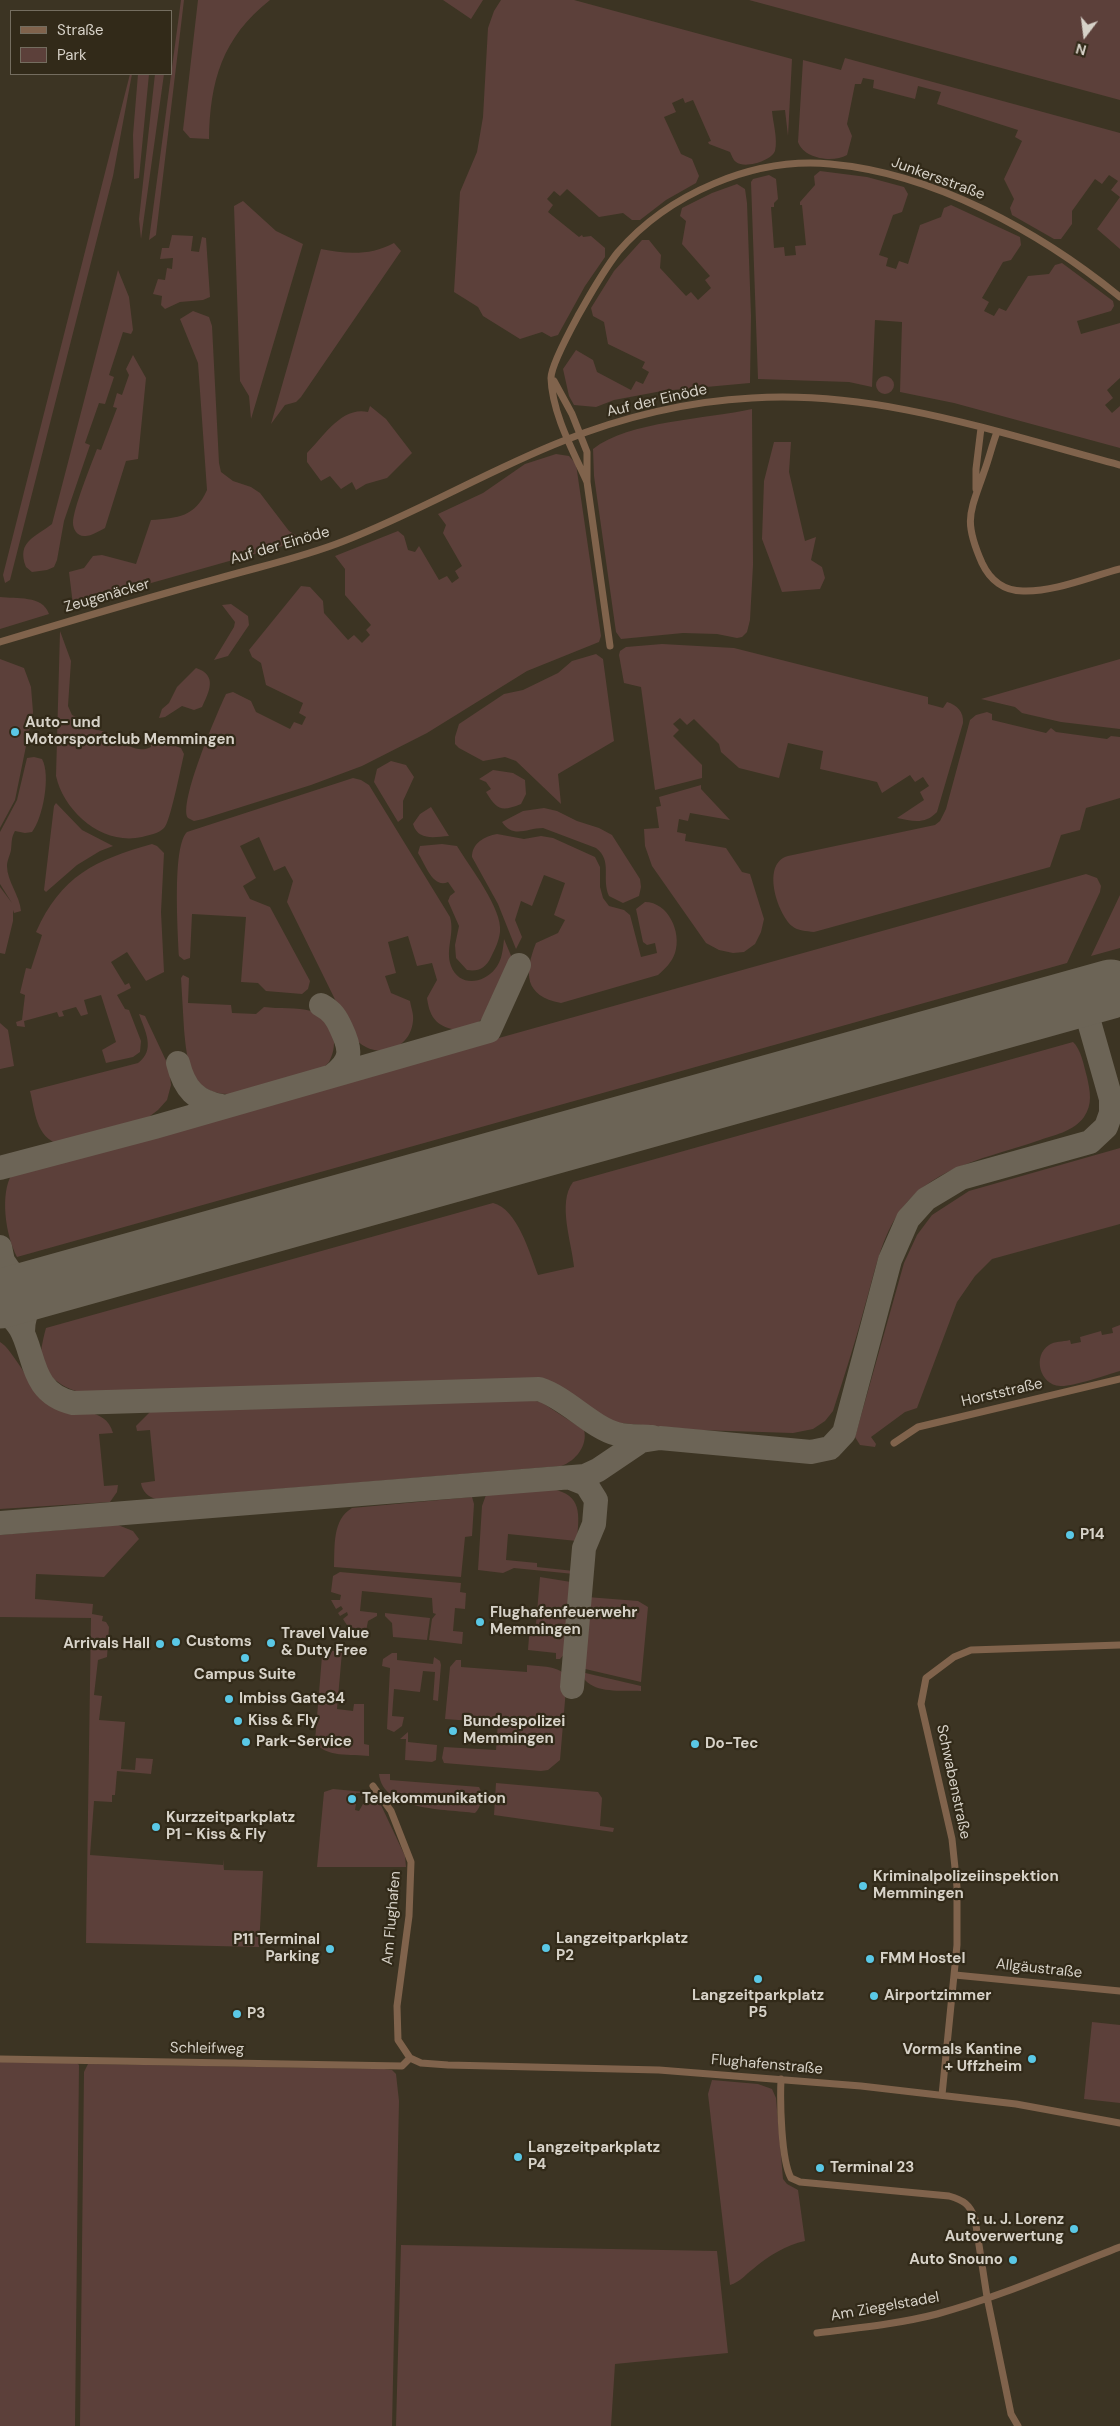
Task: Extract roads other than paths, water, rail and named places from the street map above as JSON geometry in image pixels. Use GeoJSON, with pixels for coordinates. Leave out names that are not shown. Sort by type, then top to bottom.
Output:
{"type":"FeatureCollection","features":[{"type":"Feature","properties":{"kind":"street","name":"Junkersstraße"},"geometry":{"type":"LineString","coordinates":[[551,376],[568,334],[594,287],[619,252],[646,226],[666,210],[698,191],[744,173],[782,166],[828,164],[870,169],[909,180],[954,198],[1033,235],[1120,297]]}},
{"type":"Feature","properties":{"kind":"street"},"geometry":{"type":"LineString","coordinates":[[551,376],[582,435],[587,452],[587,482],[610,646]]}},
{"type":"Feature","properties":{"kind":"street"},"geometry":{"type":"LineString","coordinates":[[551,376],[567,439],[587,482]]}},
{"type":"Feature","properties":{"kind":"street","name":"Auf der Einöde"},"geometry":{"type":"LineString","coordinates":[[222,577],[343,542],[433,502],[515,461],[567,439],[642,416],[705,403],[753,397],[866,402],[981,428],[1120,465]]}},
{"type":"Feature","properties":{"kind":"street"},"geometry":{"type":"LineString","coordinates":[[981,428],[976,469],[976,491],[970,521],[974,545],[987,573],[1000,586],[1021,592],[1044,590],[1120,569]]}},
{"type":"Feature","properties":{"kind":"street"},"geometry":{"type":"LineString","coordinates":[[976,491],[997,432]]}},
{"type":"Feature","properties":{"kind":"street","name":"Zeugenäcker"},"geometry":{"type":"LineString","coordinates":[[0,642],[222,577]]}},
{"type":"Feature","properties":{"kind":"street","name":"Horststraße"},"geometry":{"type":"LineString","coordinates":[[894,1443],[918,1427],[1120,1379]]}},
{"type":"Feature","properties":{"kind":"street","name":"Schwabenstraße"},"geometry":{"type":"LineString","coordinates":[[942,2095],[955,1975],[958,1924],[954,1854],[943,1794],[921,1704],[926,1678],[954,1657],[971,1650],[1120,1645]]}},
{"type":"Feature","properties":{"kind":"street","name":"Am Flughafen"},"geometry":{"type":"LineString","coordinates":[[373,1786],[391,1811],[411,1862],[409,1916],[400,1978],[396,2025],[398,2040],[410,2058]]}},
{"type":"Feature","properties":{"kind":"street","name":"Allgäustraße"},"geometry":{"type":"LineString","coordinates":[[955,1975],[1120,1991]]}},
{"type":"Feature","properties":{"kind":"street","name":"Schleifweg"},"geometry":{"type":"LineString","coordinates":[[0,2059],[402,2066],[410,2058]]}},
{"type":"Feature","properties":{"kind":"street","name":"Flughafenstraße"},"geometry":{"type":"LineString","coordinates":[[410,2058],[421,2063],[448,2065],[595,2067],[781,2079],[1016,2104],[1120,2123]]}},
{"type":"Feature","properties":{"kind":"street"},"geometry":{"type":"LineString","coordinates":[[781,2079],[783,2133],[787,2169],[791,2178],[800,2182],[936,2194],[964,2202],[971,2208],[975,2219],[987,2297],[1011,2414],[1018,2426]]}},
{"type":"Feature","properties":{"kind":"street","name":"Am Ziegelstadel"},"geometry":{"type":"LineString","coordinates":[[817,2333],[938,2314],[1120,2247]]}},
{"type":"Feature","properties":{"kind":"place","name":"Auto- und Motorsportclub Memmingen"},"geometry":{"type":"Point","coordinates":[15,732]}},
{"type":"Feature","properties":{"kind":"place","name":"P14"},"geometry":{"type":"Point","coordinates":[1070,1535]}},
{"type":"Feature","properties":{"kind":"place","name":"Flughafenfeuerwehr Memmingen"},"geometry":{"type":"Point","coordinates":[480,1622]}},
{"type":"Feature","properties":{"kind":"place","name":"Customs"},"geometry":{"type":"Point","coordinates":[176,1642]}},
{"type":"Feature","properties":{"kind":"place","name":"Travel Value & Duty Free"},"geometry":{"type":"Point","coordinates":[271,1643]}},
{"type":"Feature","properties":{"kind":"place","name":"Arrivals Hall"},"geometry":{"type":"Point","coordinates":[160,1644]}},
{"type":"Feature","properties":{"kind":"place","name":"Campus Suite"},"geometry":{"type":"Point","coordinates":[245,1658]}},
{"type":"Feature","properties":{"kind":"place","name":"Imbiss Gate34"},"geometry":{"type":"Point","coordinates":[229,1699]}},
{"type":"Feature","properties":{"kind":"place","name":"Kiss & Fly"},"geometry":{"type":"Point","coordinates":[238,1721]}},
{"type":"Feature","properties":{"kind":"place","name":"Bundespolizei Memmingen"},"geometry":{"type":"Point","coordinates":[453,1731]}},
{"type":"Feature","properties":{"kind":"place","name":"Park-Service"},"geometry":{"type":"Point","coordinates":[246,1742]}},
{"type":"Feature","properties":{"kind":"place","name":"Do-Tec"},"geometry":{"type":"Point","coordinates":[695,1744]}},
{"type":"Feature","properties":{"kind":"place","name":"Telekommunikation"},"geometry":{"type":"Point","coordinates":[352,1799]}},
{"type":"Feature","properties":{"kind":"place","name":"Kurzzeitparkplatz P1 - Kiss & Fly"},"geometry":{"type":"Point","coordinates":[156,1827]}},
{"type":"Feature","properties":{"kind":"place","name":"Kriminalpolizeiinspektion Memmingen"},"geometry":{"type":"Point","coordinates":[863,1886]}},
{"type":"Feature","properties":{"kind":"place","name":"Langzeitparkplatz P2"},"geometry":{"type":"Point","coordinates":[546,1948]}},
{"type":"Feature","properties":{"kind":"place","name":"P11 Terminal Parking"},"geometry":{"type":"Point","coordinates":[330,1949]}},
{"type":"Feature","properties":{"kind":"place","name":"FMM Hostel"},"geometry":{"type":"Point","coordinates":[870,1959]}},
{"type":"Feature","properties":{"kind":"place","name":"Langzeitparkplatz P5"},"geometry":{"type":"Point","coordinates":[758,1979]}},
{"type":"Feature","properties":{"kind":"place","name":"Airportzimmer"},"geometry":{"type":"Point","coordinates":[874,1996]}},
{"type":"Feature","properties":{"kind":"place","name":"P3"},"geometry":{"type":"Point","coordinates":[237,2014]}},
{"type":"Feature","properties":{"kind":"place","name":"Vormals Kantine + Uffzheim"},"geometry":{"type":"Point","coordinates":[1032,2059]}},
{"type":"Feature","properties":{"kind":"place","name":"Langzeitparkplatz P4"},"geometry":{"type":"Point","coordinates":[518,2157]}},
{"type":"Feature","properties":{"kind":"place","name":"Terminal 23"},"geometry":{"type":"Point","coordinates":[820,2168]}},
{"type":"Feature","properties":{"kind":"place","name":"R. u. J. Lorenz Autoverwertung"},"geometry":{"type":"Point","coordinates":[1074,2229]}},
{"type":"Feature","properties":{"kind":"place","name":"Auto Snouno"},"geometry":{"type":"Point","coordinates":[1013,2260]}}]}
